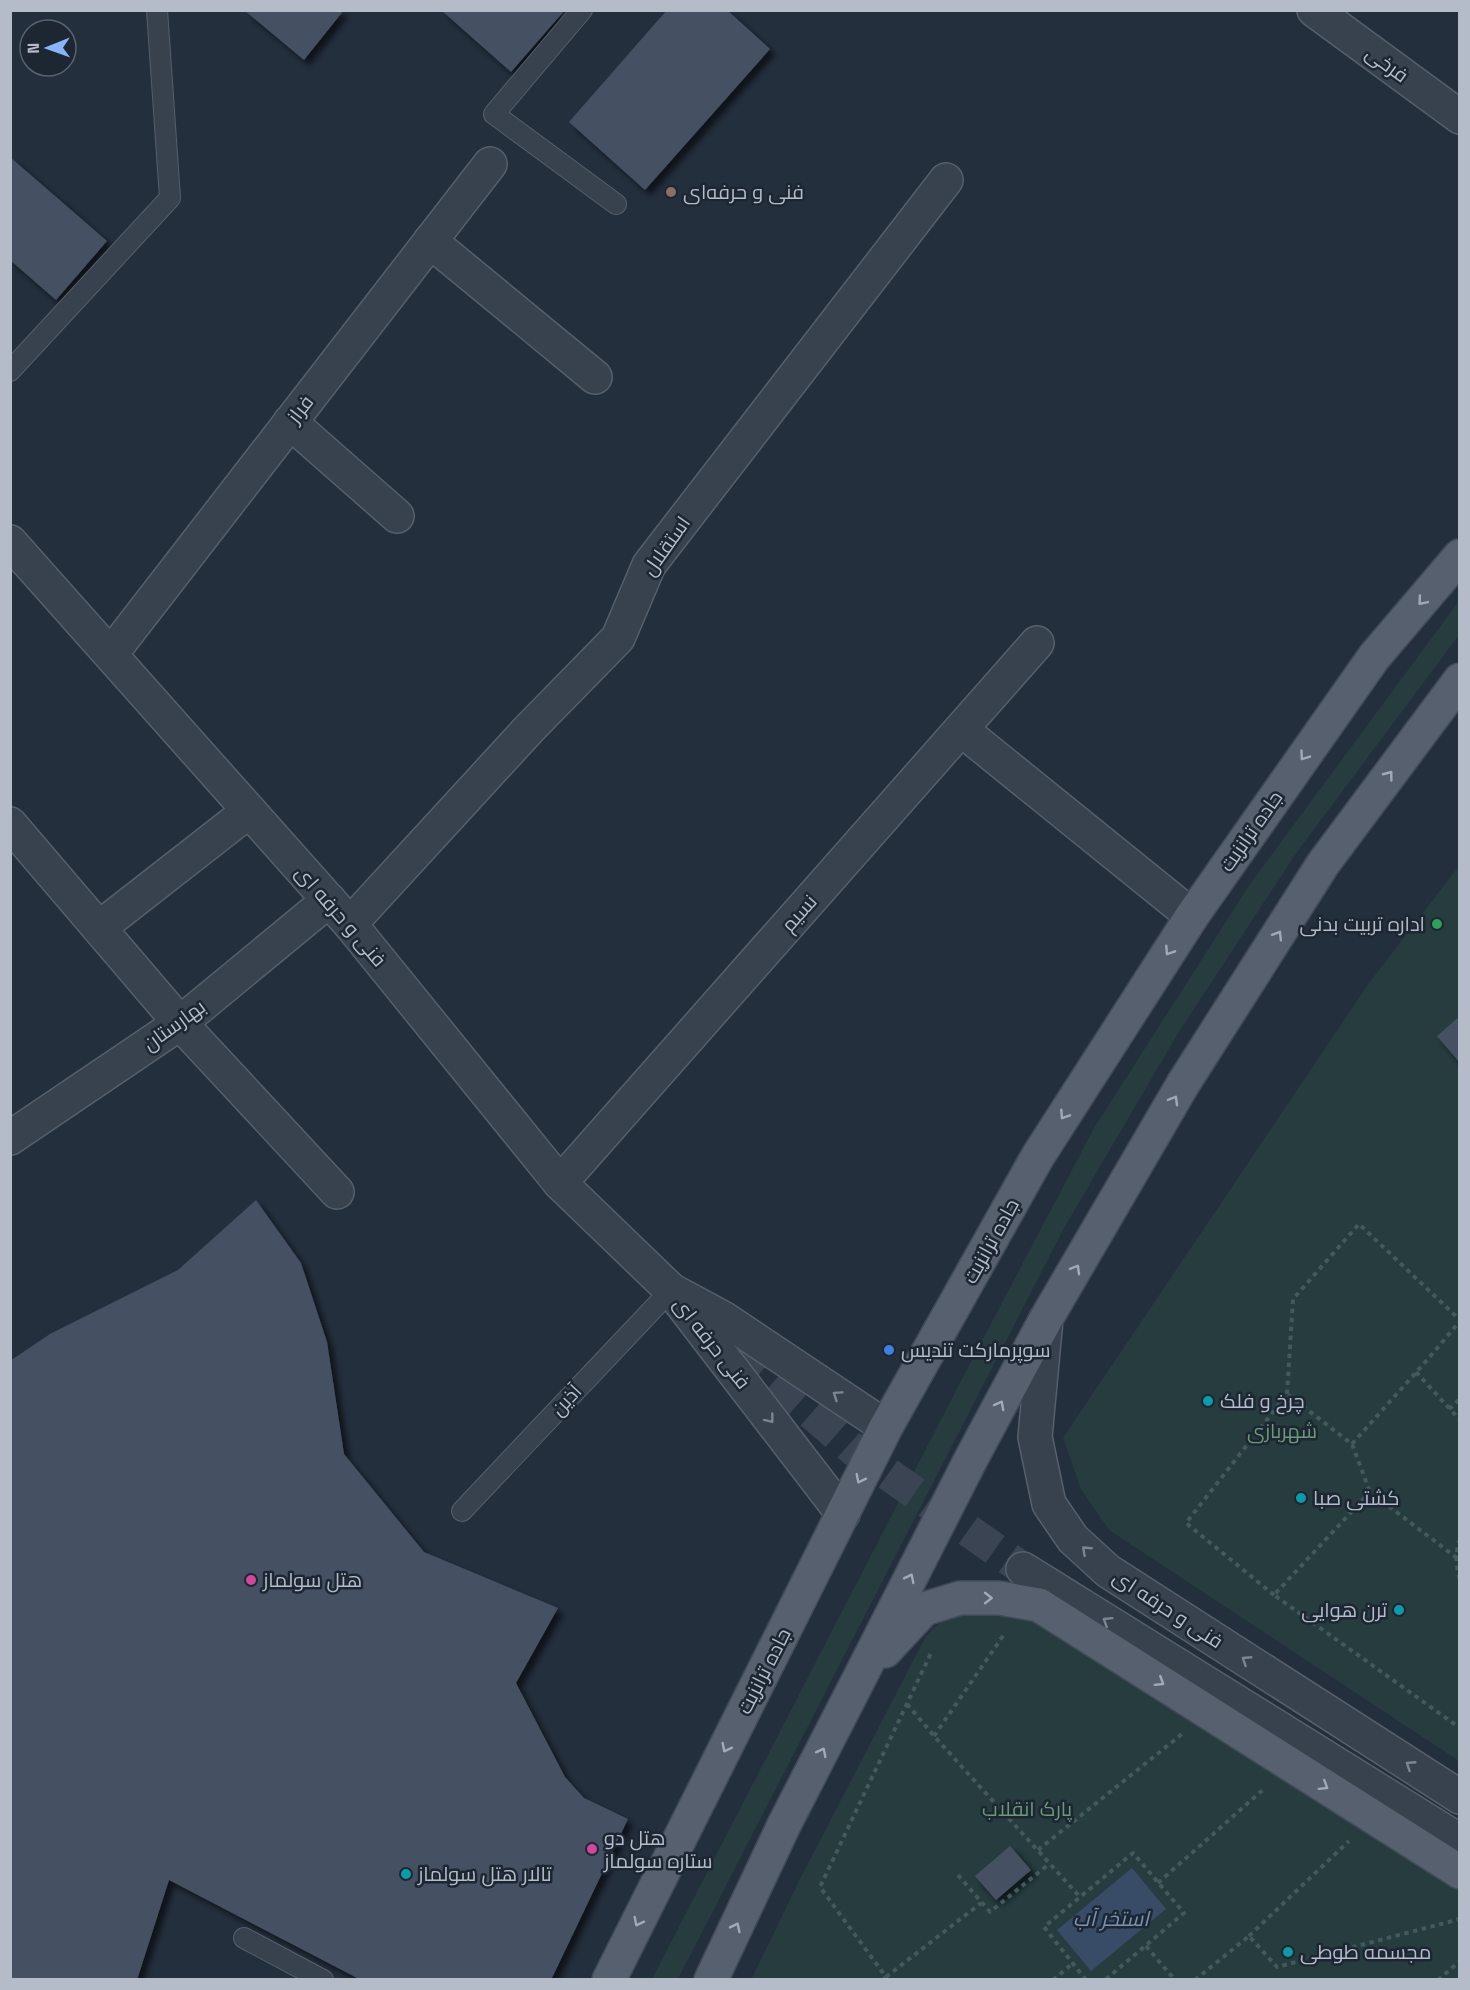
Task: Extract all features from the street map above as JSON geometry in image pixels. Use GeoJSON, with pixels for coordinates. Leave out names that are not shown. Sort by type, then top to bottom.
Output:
{"type":"FeatureCollection","features":[{"type":"Feature","properties":{"kind":"main road","name":"جاده ترانزیت"},"geometry":{"type":"LineString","coordinates":[[609,1980],[886,1427],[1038,1156],[1192,916],[1374,657],[1460,556]]}},
{"type":"Feature","properties":{"kind":"main road"},"geometry":{"type":"LineString","coordinates":[[711,1980],[784,1825],[971,1459],[1046,1319],[1184,1084],[1323,864],[1460,680]]}},
{"type":"Feature","properties":{"kind":"main road"},"geometry":{"type":"LineString","coordinates":[[858,1681],[924,1609],[960,1598],[999,1598],[1039,1605],[1460,1872]]}},
{"type":"Feature","properties":{"kind":"street","name":"فرخی"},"geometry":{"type":"LineString","coordinates":[[1314,10],[1460,117]]}},
{"type":"Feature","properties":{"kind":"street","name":"فراز"},"geometry":{"type":"LineString","coordinates":[[111,654],[490,164]]}},
{"type":"Feature","properties":{"kind":"street","name":"استقلال"},"geometry":{"type":"LineString","coordinates":[[340,912],[529,729],[618,638],[649,565],[946,180]]}},
{"type":"Feature","properties":{"kind":"street"},"geometry":{"type":"LineString","coordinates":[[430,241],[595,377]]}},
{"type":"Feature","properties":{"kind":"street"},"geometry":{"type":"LineString","coordinates":[[290,422],[397,516]]}},
{"type":"Feature","properties":{"kind":"street","name":"فنی و حرفه ای"},"geometry":{"type":"LineString","coordinates":[[10,542],[340,912],[560,1183],[671,1290]]}},
{"type":"Feature","properties":{"kind":"street","name":"نسيم"},"geometry":{"type":"LineString","coordinates":[[560,1183],[1037,643]]}},
{"type":"Feature","properties":{"kind":"street"},"geometry":{"type":"LineString","coordinates":[[962,730],[1192,916]]}},
{"type":"Feature","properties":{"kind":"street"},"geometry":{"type":"LineString","coordinates":[[99,928],[249,811]]}},
{"type":"Feature","properties":{"kind":"street"},"geometry":{"type":"LineString","coordinates":[[10,824],[180,1023],[337,1192]]}},
{"type":"Feature","properties":{"kind":"street","name":"بهارستان"},"geometry":{"type":"LineString","coordinates":[[10,1138],[340,912]]}},
{"type":"Feature","properties":{"kind":"street","name":"فنی حرفه ای"},"geometry":{"type":"LineString","coordinates":[[671,1290],[723,1318],[886,1427]]}},
{"type":"Feature","properties":{"kind":"street","name":"فنی حرفه ای"},"geometry":{"type":"LineString","coordinates":[[671,1290],[843,1514]]}},
{"type":"Feature","properties":{"kind":"street","name":"فنی و حرفه ای"},"geometry":{"type":"LineString","coordinates":[[1046,1319],[1035,1437],[1049,1504],[1073,1539],[1108,1571],[1460,1797]]}},
{"type":"Feature","properties":{"kind":"street"},"geometry":{"type":"LineString","coordinates":[[1023,1569],[1460,1841]]}},
{"type":"Feature","properties":{"kind":"lane"},"geometry":{"type":"LineString","coordinates":[[10,370],[170,198],[158,10]]}},
{"type":"Feature","properties":{"kind":"lane"},"geometry":{"type":"LineString","coordinates":[[582,10],[494,114],[615,204]]}},
{"type":"Feature","properties":{"kind":"lane","name":"آذین"},"geometry":{"type":"LineString","coordinates":[[462,1511],[671,1290]]}},
{"type":"Feature","properties":{"kind":"lane"},"geometry":{"type":"LineString","coordinates":[[244,1938],[323,1980]]}},
{"type":"Feature","properties":{"kind":"path"},"geometry":{"type":"LineString","coordinates":[[1352,1444],[1460,1321],[1359,1224],[1293,1299],[1287,1394],[1186,1523],[1274,1595],[1460,1728]]}},
{"type":"Feature","properties":{"kind":"path"},"geometry":{"type":"LineString","coordinates":[[1416,1372],[1460,1420]]}},
{"type":"Feature","properties":{"kind":"path"},"geometry":{"type":"LineString","coordinates":[[1287,1394],[1352,1444],[1370,1492],[1457,1558]]}},
{"type":"Feature","properties":{"kind":"path"},"geometry":{"type":"LineString","coordinates":[[1449,1409],[1460,1399]]}},
{"type":"Feature","properties":{"kind":"path"},"geometry":{"type":"LineString","coordinates":[[1274,1595],[1370,1492]]}},
{"type":"Feature","properties":{"kind":"path"},"geometry":{"type":"LineString","coordinates":[[1460,1539],[1456,1567],[1460,1580]]}},
{"type":"Feature","properties":{"kind":"path"},"geometry":{"type":"LineString","coordinates":[[934,1736],[1009,1629]]}},
{"type":"Feature","properties":{"kind":"path"},"geometry":{"type":"LineString","coordinates":[[981,1903],[884,1978],[820,1887],[907,1704],[1080,1898]]}},
{"type":"Feature","properties":{"kind":"path"},"geometry":{"type":"LineString","coordinates":[[1038,1850],[1183,1732]]}},
{"type":"Feature","properties":{"kind":"path"},"geometry":{"type":"LineString","coordinates":[[1158,1883],[1267,1786]]}},
{"type":"Feature","properties":{"kind":"path"},"geometry":{"type":"LineString","coordinates":[[1195,1980],[1249,1936],[1351,1840]]}},
{"type":"Feature","properties":{"kind":"path"},"geometry":{"type":"LineString","coordinates":[[1086,1980],[1044,1927],[1133,1853],[1184,1914],[1105,1980]]}},
{"type":"Feature","properties":{"kind":"path"},"geometry":{"type":"LineString","coordinates":[[958,1875],[990,1912],[1049,1864]]}},
{"type":"Feature","properties":{"kind":"path"},"geometry":{"type":"LineString","coordinates":[[1249,1936],[1277,1967],[1460,1919]]}},
{"type":"Feature","properties":{"kind":"path"},"geometry":{"type":"LineString","coordinates":[[1146,1946],[1175,1980]]}},
{"type":"Feature","properties":{"kind":"path"},"geometry":{"type":"LineString","coordinates":[[1438,1980],[1460,1961]]}},
{"type":"Feature","properties":{"kind":"path"},"geometry":{"type":"LineString","coordinates":[[1053,1980],[1073,1963]]}},
{"type":"Feature","properties":{"kind":"green space"},"geometry":{"type":"Polygon","coordinates":[[[1459,601],[1459,635],[1297,852],[1180,1030],[1064,1228],[678,1979],[652,1979],[1094,1128],[1250,884],[1459,601]]]}},
{"type":"Feature","properties":{"kind":"green space","name":"شهربازی"},"geometry":{"type":"Polygon","coordinates":[[[1459,866],[1459,1761],[1109,1530],[1081,1489],[1063,1438],[1369,983],[1459,866]]]}},
{"type":"Feature","properties":{"kind":"green space","name":"پارک انقلاب"},"geometry":{"type":"Polygon","coordinates":[[[980,1613],[1012,1616],[1039,1622],[1459,1882],[1459,1979],[751,1980],[800,1879],[926,1636],[944,1620],[980,1613]]]}},
{"type":"Feature","properties":{"kind":"water","name":"استخر آب"},"geometry":{"type":"Polygon","coordinates":[[[1132,1868],[1166,1909],[1091,1971],[1057,1930],[1132,1868]]]}},
{"type":"Feature","properties":{"kind":"building"},"geometry":{"type":"Polygon","coordinates":[[[244,10],[344,10],[304,60],[244,10]]]}},
{"type":"Feature","properties":{"kind":"building"},"geometry":{"type":"Polygon","coordinates":[[[441,10],[565,10],[511,72],[441,10]]]}},
{"type":"Feature","properties":{"kind":"building"},"geometry":{"type":"Polygon","coordinates":[[[667,10],[727,10],[770,49],[645,190],[569,122],[667,10]]]}},
{"type":"Feature","properties":{"kind":"building"},"geometry":{"type":"Polygon","coordinates":[[[10,157],[107,241],[56,300],[10,260],[10,157]]]}},
{"type":"Feature","properties":{"kind":"building"},"geometry":{"type":"Polygon","coordinates":[[[1460,1016],[1460,1063],[1437,1036],[1460,1016]]]}},
{"type":"Feature","properties":{"kind":"building","name":"هتل سولماز"},"geometry":{"type":"Polygon","coordinates":[[[256,1200],[301,1263],[327,1342],[344,1454],[424,1552],[558,1608],[516,1683],[565,1777],[584,1798],[628,1819],[551,1980],[361,1980],[169,1880],[137,1980],[10,1980],[10,1361],[50,1334],[178,1270],[256,1200]]]}},
{"type":"Feature","properties":{"kind":"building"},"geometry":{"type":"Polygon","coordinates":[[[1010,1846],[1031,1870],[996,1900],[975,1876],[1010,1846]]]}},
{"type":"Feature","properties":{"kind":"tunnel"},"geometry":{"type":"LineString","coordinates":[[701,1316],[854,1450],[1023,1569]]}},
{"type":"Feature","properties":{"kind":"place","name":"فنی و حرفه‌ای"},"geometry":{"type":"Point","coordinates":[671,192]}},
{"type":"Feature","properties":{"kind":"place","name":"اداره تربیت بدنی"},"geometry":{"type":"Point","coordinates":[1437,924]}},
{"type":"Feature","properties":{"kind":"place","name":"سوپرمارکت تندیس"},"geometry":{"type":"Point","coordinates":[889,1350]}},
{"type":"Feature","properties":{"kind":"place","name":"چرخ و فلک"},"geometry":{"type":"Point","coordinates":[1208,1401]}},
{"type":"Feature","properties":{"kind":"place","name":"کشتی صبا"},"geometry":{"type":"Point","coordinates":[1301,1498]}},
{"type":"Feature","properties":{"kind":"place","name":"هتل سولماز"},"geometry":{"type":"Point","coordinates":[251,1580]}},
{"type":"Feature","properties":{"kind":"place","name":"ترن هوایی"},"geometry":{"type":"Point","coordinates":[1399,1610]}},
{"type":"Feature","properties":{"kind":"place","name":"هتل دو ستاره سولماز"},"geometry":{"type":"Point","coordinates":[592,1849]}},
{"type":"Feature","properties":{"kind":"place","name":"تالار هتل سولماز"},"geometry":{"type":"Point","coordinates":[406,1874]}},
{"type":"Feature","properties":{"kind":"place","name":"مجسمه طوطی"},"geometry":{"type":"Point","coordinates":[1288,1952]}}]}
